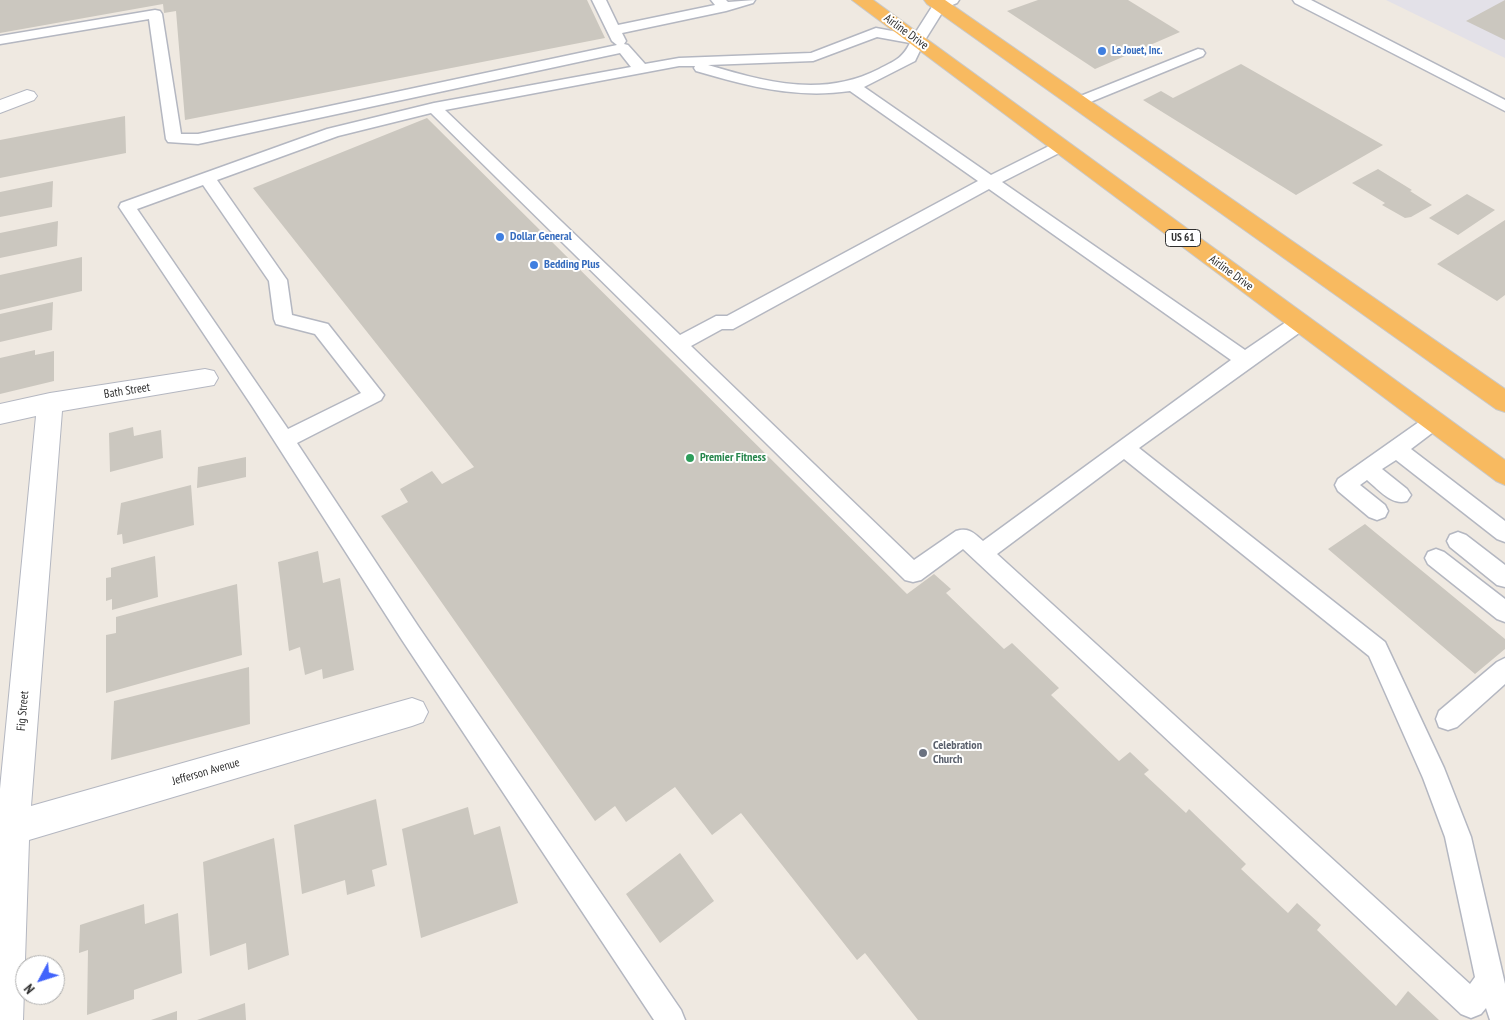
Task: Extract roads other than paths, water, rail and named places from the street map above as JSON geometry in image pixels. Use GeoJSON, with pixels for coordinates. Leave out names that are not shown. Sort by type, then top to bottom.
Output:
{"type":"FeatureCollection","features":[{"type":"Feature","properties":{"kind":"highway","name":"Airline Drive"},"geometry":{"type":"LineString","coordinates":[[861,0],[918,40],[1298,324],[1505,474]]}},
{"type":"Feature","properties":{"kind":"highway"},"geometry":{"type":"LineString","coordinates":[[942,2],[1078,102],[1505,402]]}},
{"type":"Feature","properties":{"kind":"street"},"geometry":{"type":"LineString","coordinates":[[0,108],[26,96]]}},
{"type":"Feature","properties":{"kind":"street","name":"Bath Street"},"geometry":{"type":"LineString","coordinates":[[0,414],[50,402],[205,378]]}},
{"type":"Feature","properties":{"kind":"street","name":"Fig Street"},"geometry":{"type":"LineString","coordinates":[[4,1020],[6,830],[50,402]]}},
{"type":"Feature","properties":{"kind":"street","name":"Jefferson Avenue"},"geometry":{"type":"LineString","coordinates":[[6,830],[412,712]]}},
{"type":"Feature","properties":{"kind":"lane"},"geometry":{"type":"LineString","coordinates":[[599,0],[623,48],[641,69]]}},
{"type":"Feature","properties":{"kind":"lane"},"geometry":{"type":"LineString","coordinates":[[614,30],[722,3],[748,0]]}},
{"type":"Feature","properties":{"kind":"lane"},"geometry":{"type":"LineString","coordinates":[[1300,0],[1505,106]]}},
{"type":"Feature","properties":{"kind":"lane"},"geometry":{"type":"LineString","coordinates":[[679,62],[744,80],[795,90],[853,86],[910,58],[918,40],[942,2]]}},
{"type":"Feature","properties":{"kind":"lane"},"geometry":{"type":"LineString","coordinates":[[0,40],[155,14],[174,139],[198,139],[623,48]]}},
{"type":"Feature","properties":{"kind":"lane"},"geometry":{"type":"LineString","coordinates":[[671,1020],[410,633],[285,440],[127,207],[333,132],[434,108],[679,62],[813,57],[876,32],[918,40]]}},
{"type":"Feature","properties":{"kind":"lane"},"geometry":{"type":"LineString","coordinates":[[1078,102],[1198,52]]}},
{"type":"Feature","properties":{"kind":"lane"},"geometry":{"type":"LineString","coordinates":[[853,86],[1245,360]]}},
{"type":"Feature","properties":{"kind":"lane"},"geometry":{"type":"LineString","coordinates":[[434,108],[914,573],[964,537],[1471,1004],[1490,981]]}},
{"type":"Feature","properties":{"kind":"lane"},"geometry":{"type":"LineString","coordinates":[[677,345],[988,182],[1059,147]]}},
{"type":"Feature","properties":{"kind":"lane"},"geometry":{"type":"LineString","coordinates":[[207,178],[278,280],[283,319],[321,329],[374,395],[285,440]]}},
{"type":"Feature","properties":{"kind":"lane"},"geometry":{"type":"LineString","coordinates":[[981,554],[1245,360],[1298,324]]}},
{"type":"Feature","properties":{"kind":"lane"},"geometry":{"type":"LineString","coordinates":[[1378,510],[1345,485],[1434,422]]}},
{"type":"Feature","properties":{"kind":"lane"},"geometry":{"type":"LineString","coordinates":[[1124,448],[1377,649],[1435,776],[1458,837],[1490,981],[1504,1020]]}},
{"type":"Feature","properties":{"kind":"lane"},"geometry":{"type":"LineString","coordinates":[[1395,448],[1505,533]]}},
{"type":"Feature","properties":{"kind":"lane"},"geometry":{"type":"LineString","coordinates":[[1367,469],[1400,495]]}},
{"type":"Feature","properties":{"kind":"lane"},"geometry":{"type":"LineString","coordinates":[[1458,541],[1505,578]]}},
{"type":"Feature","properties":{"kind":"lane"},"geometry":{"type":"LineString","coordinates":[[1436,558],[1505,612]]}},
{"type":"Feature","properties":{"kind":"lane"},"geometry":{"type":"LineString","coordinates":[[1448,719],[1505,669]]}},
{"type":"Feature","properties":{"kind":"place","name":"Le Jouet, Inc."},"geometry":{"type":"Point","coordinates":[1102,51]}},
{"type":"Feature","properties":{"kind":"place","name":"Dollar General"},"geometry":{"type":"Point","coordinates":[500,237]}},
{"type":"Feature","properties":{"kind":"place","name":"Bedding Plus"},"geometry":{"type":"Point","coordinates":[534,265]}},
{"type":"Feature","properties":{"kind":"place","name":"Premier Fitness"},"geometry":{"type":"Point","coordinates":[690,458]}},
{"type":"Feature","properties":{"kind":"place","name":"Celebration Church"},"geometry":{"type":"Point","coordinates":[923,753]}}]}
